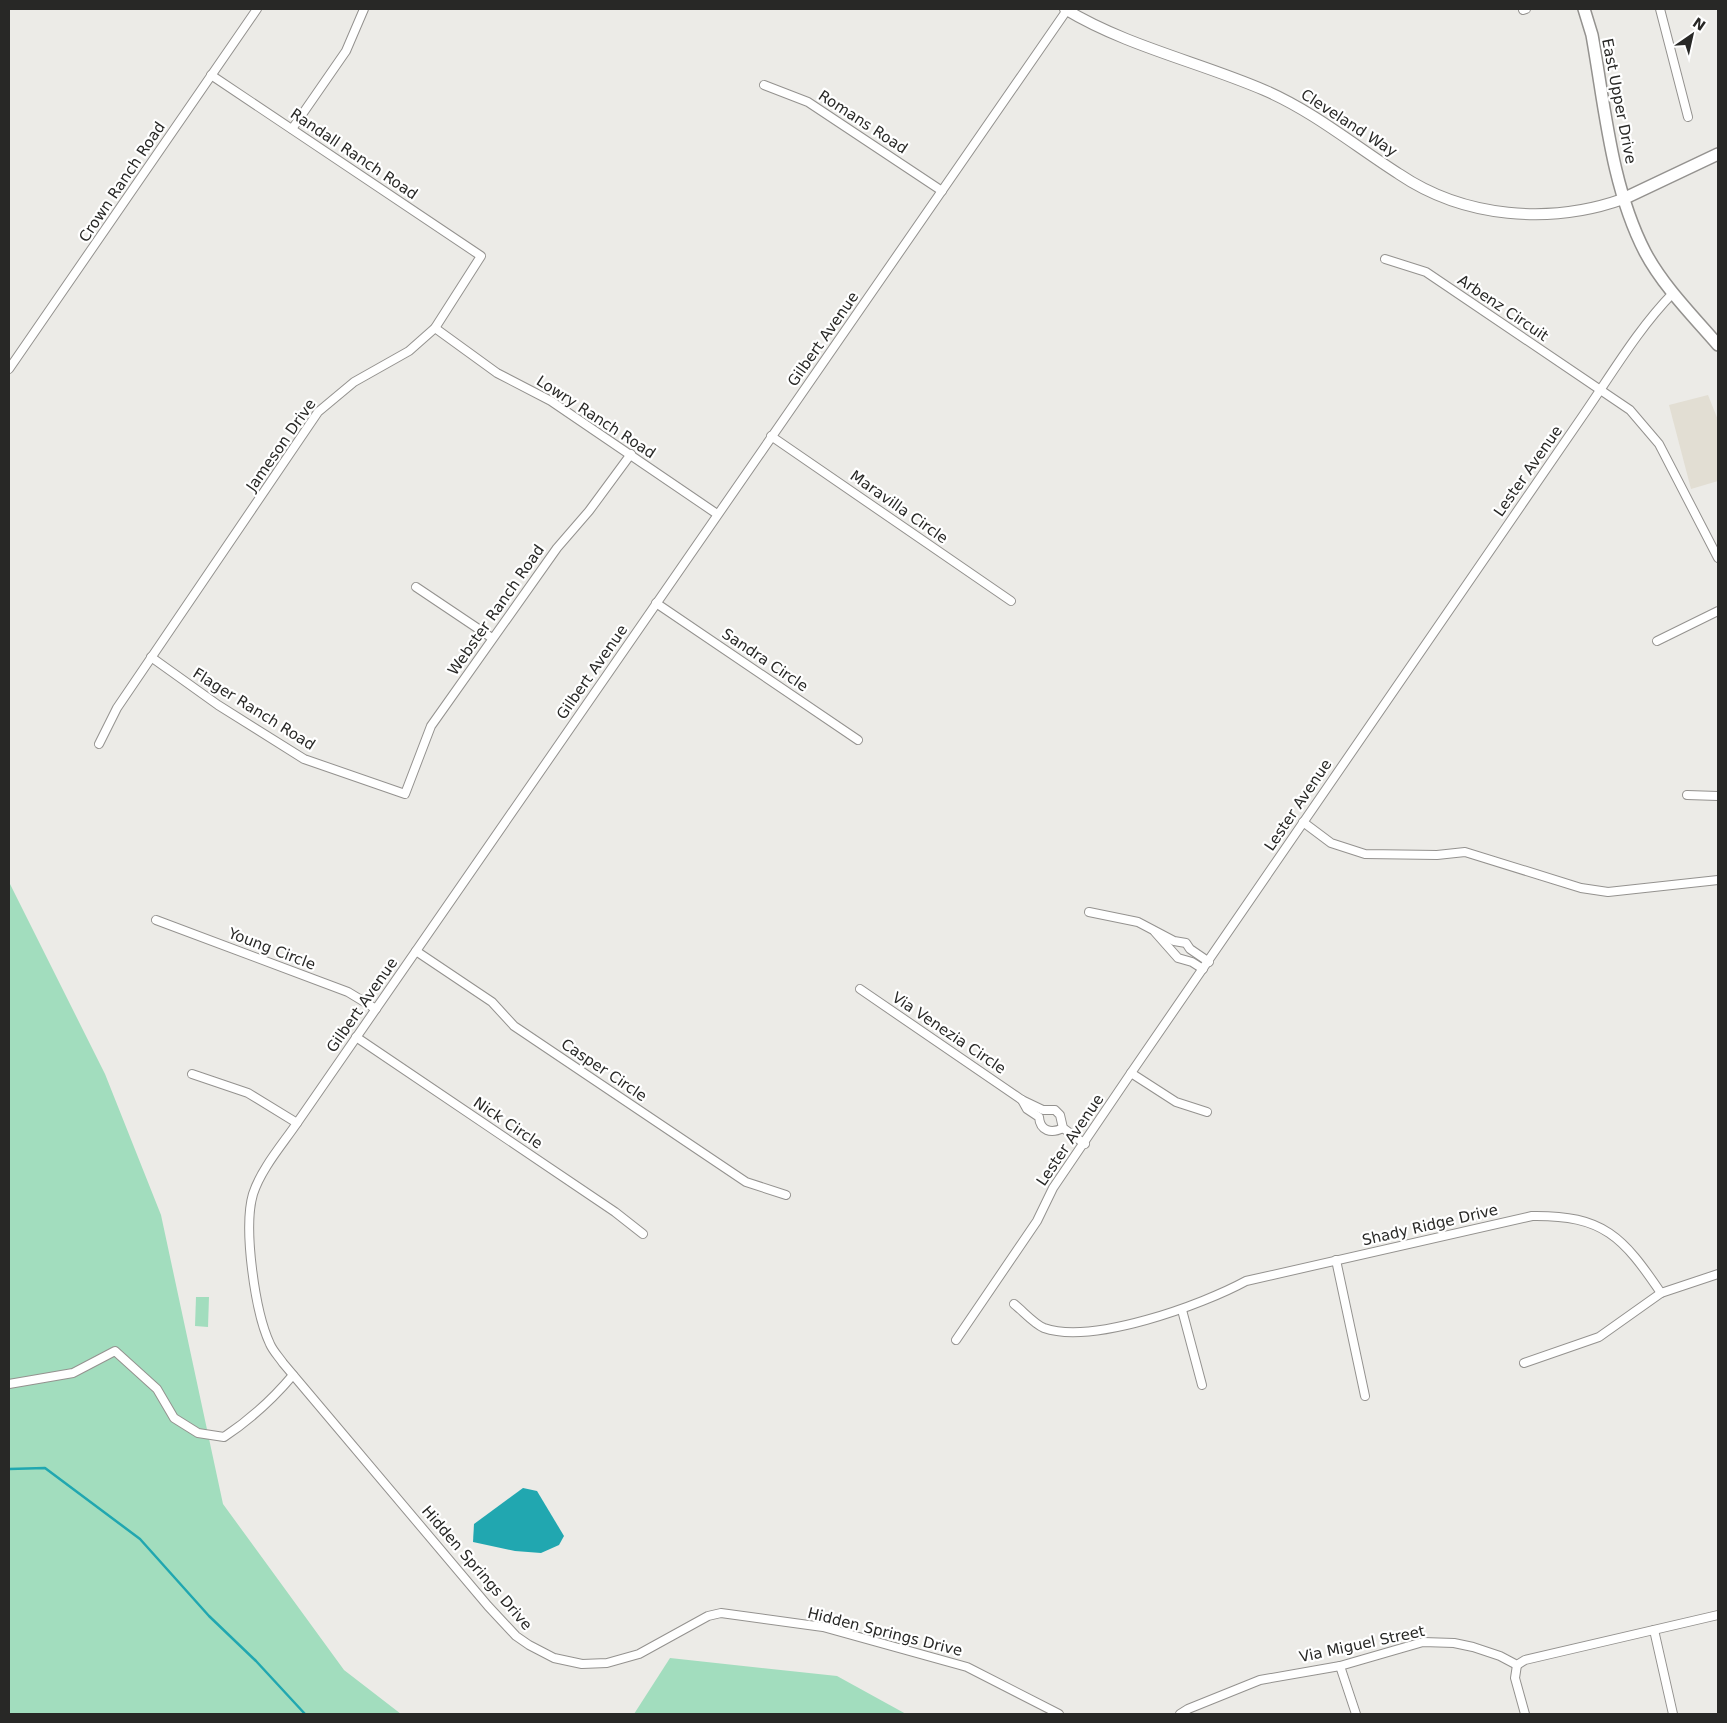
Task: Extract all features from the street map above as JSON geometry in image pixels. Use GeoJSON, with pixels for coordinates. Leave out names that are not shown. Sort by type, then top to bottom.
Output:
{"type":"FeatureCollection","features":[{"type":"Feature","properties":{"kind":"main road","name":"East Upper Drive"},"geometry":{"type":"LineString","coordinates":[[1584,9],[1592,35],[1623,199],[1646,253],[1674,293],[1718,345]]}},
{"type":"Feature","properties":{"kind":"main road"},"geometry":{"type":"LineString","coordinates":[[1623,199],[1718,154]]}},
{"type":"Feature","properties":{"kind":"street","name":"Crown Ranch Road"},"geometry":{"type":"LineString","coordinates":[[9,369],[257,9]]}},
{"type":"Feature","properties":{"kind":"street"},"geometry":{"type":"LineString","coordinates":[[292,129],[346,51],[364,9]]}},
{"type":"Feature","properties":{"kind":"street","name":"Cleveland Way"},"geometry":{"type":"LineString","coordinates":[[1066,9],[1126,38],[1197,63],[1285,100],[1400,176],[1432,193],[1471,206],[1537,216],[1594,209],[1623,199]]}},
{"type":"Feature","properties":{"kind":"street","name":"Gilbert Avenue"},"geometry":{"type":"LineString","coordinates":[[293,1375],[270,1345],[257,1300],[248,1215],[254,1192],[264,1172],[1066,9]]}},
{"type":"Feature","properties":{"kind":"street"},"geometry":{"type":"LineString","coordinates":[[1660,9],[1688,117]]}},
{"type":"Feature","properties":{"kind":"street","name":"Randall Ranch Road"},"geometry":{"type":"LineString","coordinates":[[211,75],[481,256]]}},
{"type":"Feature","properties":{"kind":"street","name":"Romans Road"},"geometry":{"type":"LineString","coordinates":[[764,85],[808,102],[942,191]]}},
{"type":"Feature","properties":{"kind":"street","name":"Jameson Drive"},"geometry":{"type":"LineString","coordinates":[[99,744],[117,708],[318,412],[354,382],[409,351],[435,328],[481,256]]}},
{"type":"Feature","properties":{"kind":"street","name":"Arbenz Circuit"},"geometry":{"type":"LineString","coordinates":[[1385,259],[1426,272],[1630,410],[1659,444],[1718,558]]}},
{"type":"Feature","properties":{"kind":"street","name":"Lester Avenue"},"geometry":{"type":"LineString","coordinates":[[956,1340],[1037,1221],[1053,1188],[1209,962],[1302,822],[1649,318],[1674,293]]}},
{"type":"Feature","properties":{"kind":"street","name":"Lowry Ranch Road"},"geometry":{"type":"LineString","coordinates":[[435,328],[497,373],[550,401],[717,514]]}},
{"type":"Feature","properties":{"kind":"street","name":"Maravilla Circle"},"geometry":{"type":"LineString","coordinates":[[771,436],[1011,601]]}},
{"type":"Feature","properties":{"kind":"street","name":"Webster Ranch Road"},"geometry":{"type":"LineString","coordinates":[[405,794],[432,726],[557,548],[589,511],[631,454]]}},
{"type":"Feature","properties":{"kind":"street"},"geometry":{"type":"LineString","coordinates":[[416,587],[492,638]]}},
{"type":"Feature","properties":{"kind":"street","name":"Sandra Circle"},"geometry":{"type":"LineString","coordinates":[[656,603],[858,740]]}},
{"type":"Feature","properties":{"kind":"street"},"geometry":{"type":"LineString","coordinates":[[1657,640],[1718,612]]}},
{"type":"Feature","properties":{"kind":"street","name":"Flager Ranch Road"},"geometry":{"type":"LineString","coordinates":[[151,657],[218,705],[304,759],[405,794]]}},
{"type":"Feature","properties":{"kind":"street"},"geometry":{"type":"LineString","coordinates":[[1687,795],[1718,796]]}},
{"type":"Feature","properties":{"kind":"street"},"geometry":{"type":"LineString","coordinates":[[1302,822],[1331,843],[1365,854],[1404,855],[1465,852],[1580,888],[1608,892],[1718,880]]}},
{"type":"Feature","properties":{"kind":"street"},"geometry":{"type":"LineString","coordinates":[[1089,912],[1138,922],[1155,932],[1186,943],[1190,949],[1209,962]]}},
{"type":"Feature","properties":{"kind":"street","name":"Young Circle"},"geometry":{"type":"LineString","coordinates":[[156,920],[348,992],[376,1009]]}},
{"type":"Feature","properties":{"kind":"street"},"geometry":{"type":"LineString","coordinates":[[1155,932],[1178,958],[1192,962],[1203,969]]}},
{"type":"Feature","properties":{"kind":"street","name":"Casper Circle"},"geometry":{"type":"LineString","coordinates":[[416,951],[492,1002],[514,1026],[746,1182],[786,1195]]}},
{"type":"Feature","properties":{"kind":"street","name":"Via Venezia Circle"},"geometry":{"type":"LineString","coordinates":[[860,989],[1022,1100],[1043,1110],[1055,1110],[1060,1115],[1063,1128],[1084,1144]]}},
{"type":"Feature","properties":{"kind":"street","name":"Nick Circle"},"geometry":{"type":"LineString","coordinates":[[356,1037],[615,1212],[643,1234]]}},
{"type":"Feature","properties":{"kind":"street"},"geometry":{"type":"LineString","coordinates":[[1131,1073],[1176,1102],[1207,1112]]}},
{"type":"Feature","properties":{"kind":"street"},"geometry":{"type":"LineString","coordinates":[[192,1074],[248,1093],[297,1123]]}},
{"type":"Feature","properties":{"kind":"street","name":"Via Venezia Circle"},"geometry":{"type":"LineString","coordinates":[[1022,1100],[1027,1108],[1039,1117],[1040,1124],[1044,1129],[1051,1131],[1063,1128]]}},
{"type":"Feature","properties":{"kind":"street","name":"Shady Ridge Drive"},"geometry":{"type":"LineString","coordinates":[[1014,1304],[1043,1327],[1069,1333],[1092,1332],[1182,1310],[1220,1295],[1246,1281],[1532,1216],[1556,1216],[1580,1220],[1621,1240],[1633,1252],[1661,1293]]}},
{"type":"Feature","properties":{"kind":"street"},"geometry":{"type":"LineString","coordinates":[[1336,1260],[1365,1396]]}},
{"type":"Feature","properties":{"kind":"street"},"geometry":{"type":"LineString","coordinates":[[1524,1363],[1599,1337],[1661,1293],[1718,1274]]}},
{"type":"Feature","properties":{"kind":"street"},"geometry":{"type":"LineString","coordinates":[[1182,1310],[1202,1385]]}},
{"type":"Feature","properties":{"kind":"street"},"geometry":{"type":"LineString","coordinates":[[9,1384],[74,1373],[115,1351],[157,1389],[174,1418],[198,1433],[224,1436],[250,1420],[272,1400],[293,1375]]}},
{"type":"Feature","properties":{"kind":"street","name":"Hidden Springs Drive"},"geometry":{"type":"LineString","coordinates":[[293,1375],[488,1606],[516,1636],[542,1653],[571,1663],[595,1664],[619,1661],[660,1643],[708,1616],[735,1614],[823,1627],[967,1667],[1059,1714]]}},
{"type":"Feature","properties":{"kind":"street"},"geometry":{"type":"LineString","coordinates":[[1525,1714],[1515,1678],[1517,1664],[1525,1660],[1718,1615]]}},
{"type":"Feature","properties":{"kind":"street"},"geometry":{"type":"LineString","coordinates":[[1654,1630],[1673,1714]]}},
{"type":"Feature","properties":{"kind":"street","name":"Via Miguel Street"},"geometry":{"type":"LineString","coordinates":[[1180,1714],[1260,1680],[1340,1666],[1423,1642],[1454,1643],[1473,1647],[1517,1664]]}},
{"type":"Feature","properties":{"kind":"street"},"geometry":{"type":"LineString","coordinates":[[1340,1666],[1356,1714]]}},
{"type":"Feature","properties":{"kind":"shaded area"},"geometry":{"type":"Polygon","coordinates":[[[1708,395],[1718,420],[1718,481],[1691,489],[1669,405],[1708,395]]]}},
{"type":"Feature","properties":{"kind":"green space"},"geometry":{"type":"Polygon","coordinates":[[[9,882],[105,1074],[161,1215],[223,1504],[344,1670],[401,1714],[9,1714],[9,882]]]}},
{"type":"Feature","properties":{"kind":"green space"},"geometry":{"type":"Polygon","coordinates":[[[196,1297],[209,1297],[208,1327],[195,1326],[196,1297]]]}},
{"type":"Feature","properties":{"kind":"green space"},"geometry":{"type":"Polygon","coordinates":[[[670,1658],[837,1676],[906,1714],[634,1714],[670,1658]]]}},
{"type":"Feature","properties":{"kind":"water"},"geometry":{"type":"Polygon","coordinates":[[[523,1488],[537,1491],[564,1536],[559,1545],[541,1553],[515,1551],[473,1542],[474,1524],[523,1488]]]}},
{"type":"Feature","properties":{"kind":"waterway"},"geometry":{"type":"LineString","coordinates":[[9,1469],[45,1468],[140,1539],[209,1616],[256,1661],[305,1714]]}}]}
